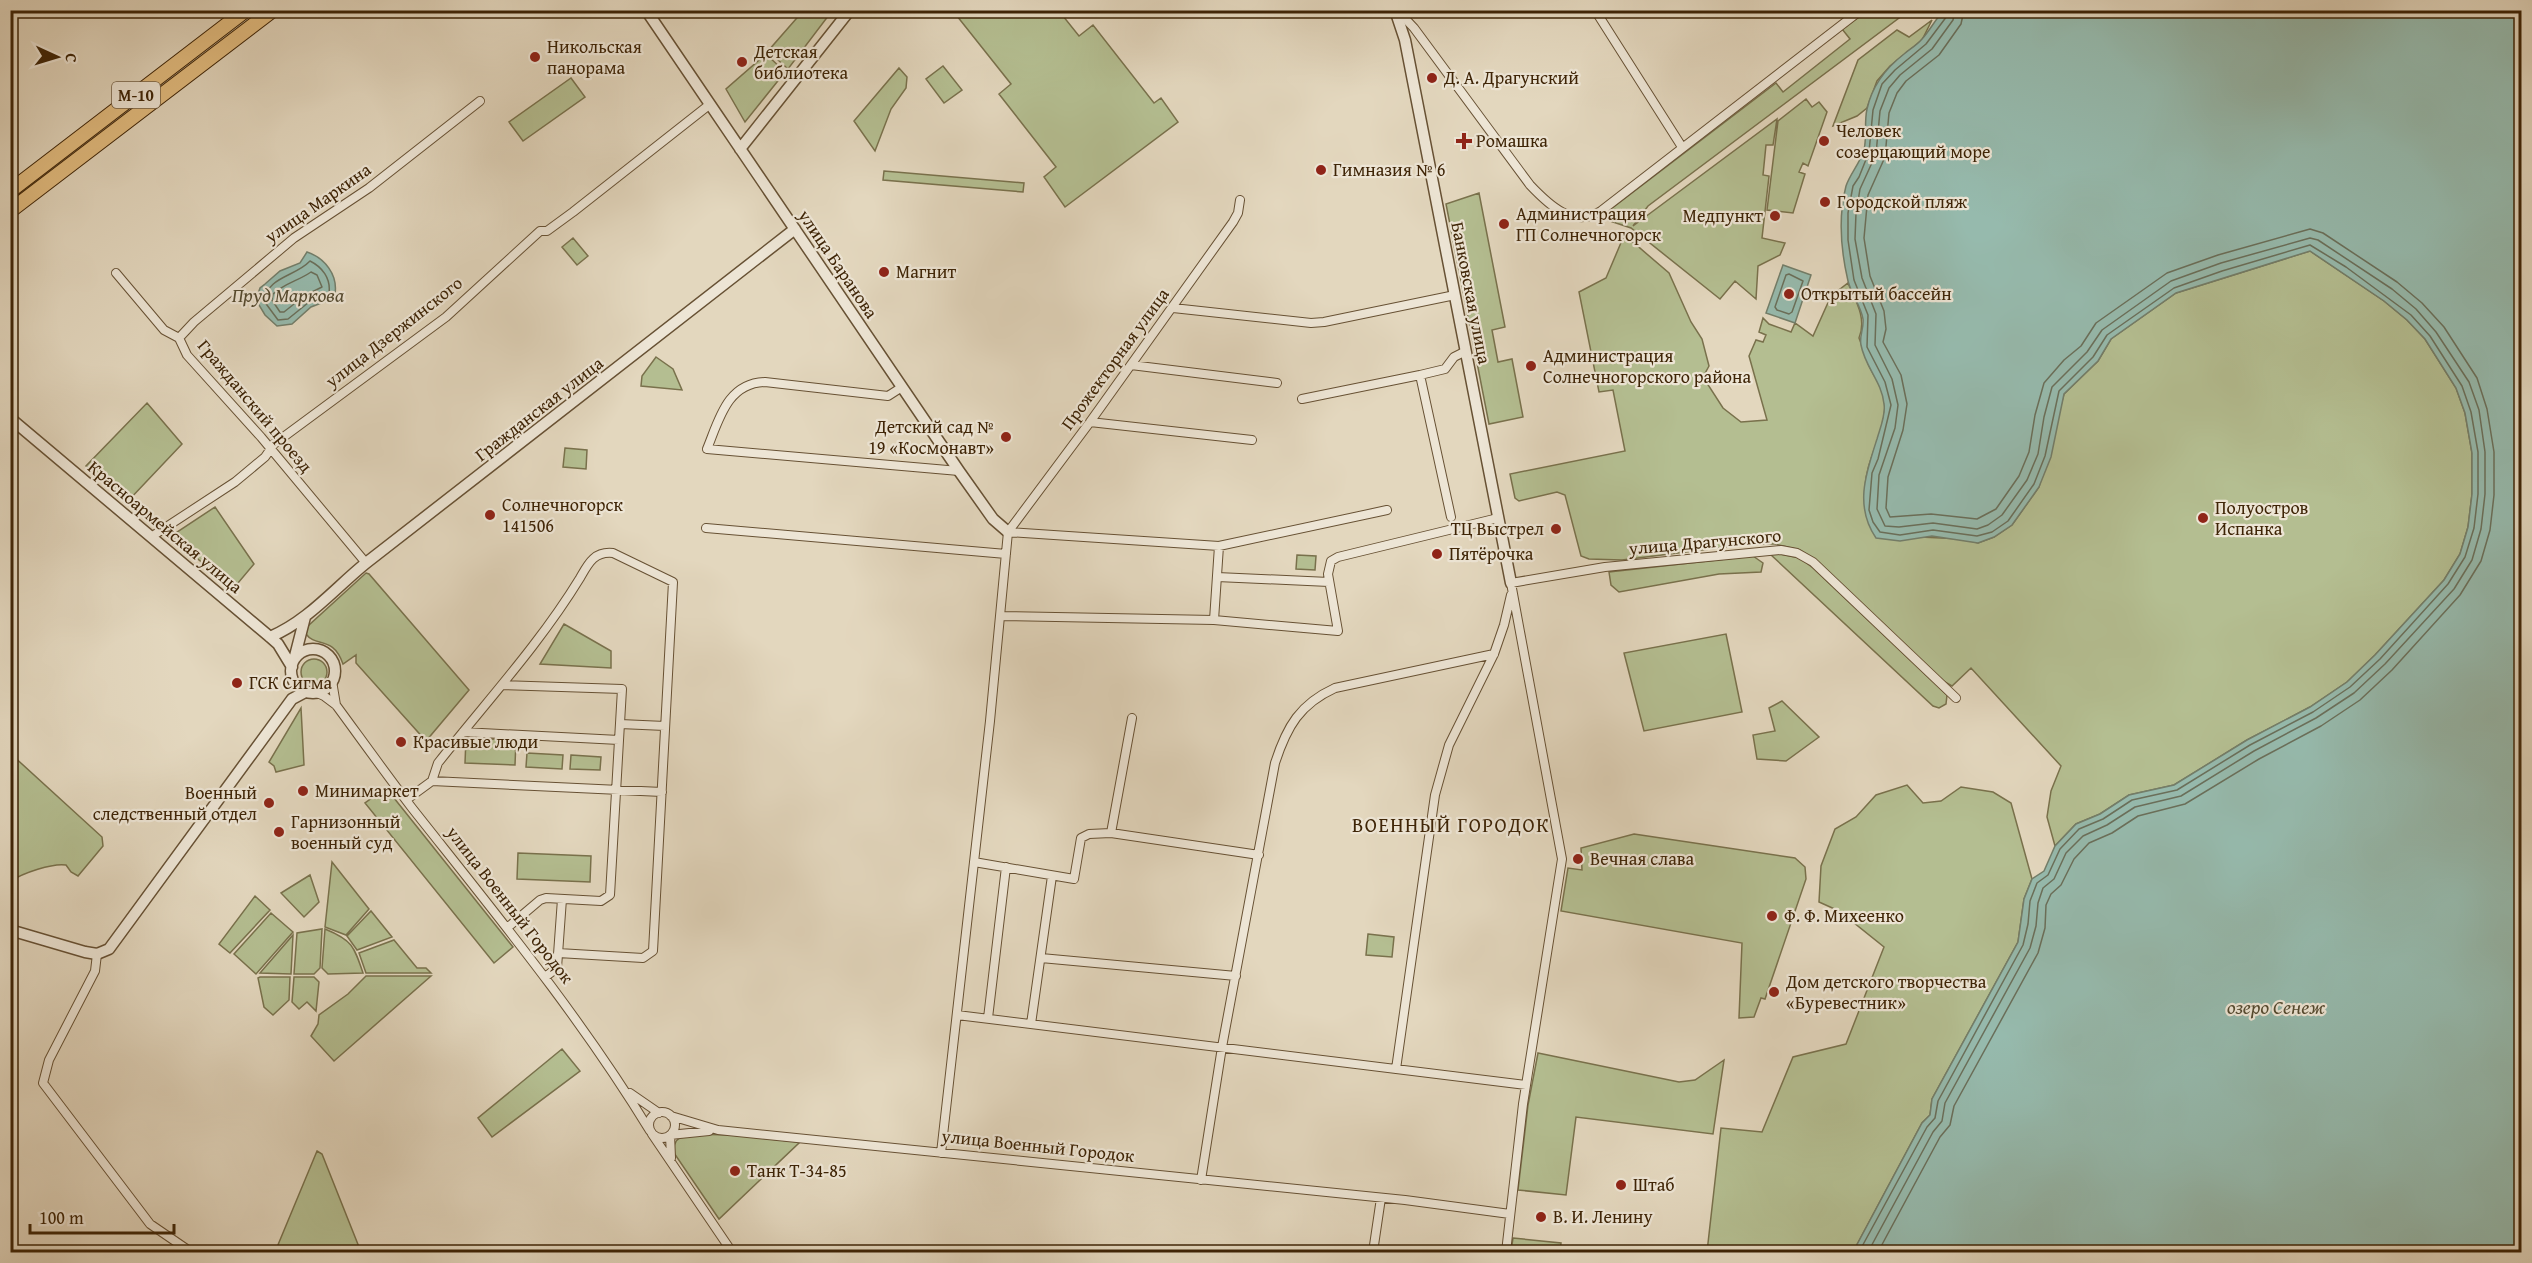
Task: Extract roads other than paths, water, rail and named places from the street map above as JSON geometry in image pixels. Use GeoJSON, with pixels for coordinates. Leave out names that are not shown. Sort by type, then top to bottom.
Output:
{"type":"FeatureCollection","features":[{"type":"Feature","properties":{"kind":"highway","name":"М-10"},"geometry":{"type":"LineString","coordinates":[[10,191],[246,10]]}},
{"type":"Feature","properties":{"kind":"highway","name":"М-10"},"geometry":{"type":"LineString","coordinates":[[10,211],[273,10]]}},
{"type":"Feature","properties":{"kind":"street","name":"улица Баранова"},"geometry":{"type":"LineString","coordinates":[[646,10],[959,471],[993,519],[1008,532]]}},
{"type":"Feature","properties":{"kind":"street"},"geometry":{"type":"LineString","coordinates":[[740,149],[850,10]]}},
{"type":"Feature","properties":{"kind":"street"},"geometry":{"type":"LineString","coordinates":[[1396,10],[1414,28],[1523,176],[1550,206],[1571,216],[1594,216],[1855,12]]}},
{"type":"Feature","properties":{"kind":"street","name":"Банковская улица"},"geometry":{"type":"LineString","coordinates":[[1396,10],[1405,40],[1511,587]]}},
{"type":"Feature","properties":{"kind":"street"},"geometry":{"type":"LineString","coordinates":[[1595,10],[1682,147]]}},
{"type":"Feature","properties":{"kind":"street","name":"улица Маркина"},"geometry":{"type":"LineString","coordinates":[[179,338],[194,322],[294,238],[369,188],[480,101]]}},
{"type":"Feature","properties":{"kind":"street","name":"улица Дзержинского"},"geometry":{"type":"LineString","coordinates":[[152,537],[235,482],[265,457],[274,444],[446,317],[540,231],[547,231],[573,212],[709,105]]}},
{"type":"Feature","properties":{"kind":"street"},"geometry":{"type":"LineString","coordinates":[[729,133],[740,138],[752,135]]}},
{"type":"Feature","properties":{"kind":"street","name":"Прожекторная улица"},"geometry":{"type":"LineString","coordinates":[[1008,532],[1173,308],[1233,222],[1238,213],[1240,200]]}},
{"type":"Feature","properties":{"kind":"street","name":"Гражданская улица"},"geometry":{"type":"LineString","coordinates":[[274,640],[366,563],[795,229]]}},
{"type":"Feature","properties":{"kind":"street","name":"Гражданский проезд"},"geometry":{"type":"LineString","coordinates":[[116,273],[164,330],[179,338],[187,355],[261,437],[269,450],[366,563]]}},
{"type":"Feature","properties":{"kind":"street"},"geometry":{"type":"LineString","coordinates":[[1173,308],[1311,323],[1455,295]]}},
{"type":"Feature","properties":{"kind":"street"},"geometry":{"type":"LineString","coordinates":[[1302,399],[1445,369],[1454,357],[1466,351]]}},
{"type":"Feature","properties":{"kind":"street"},"geometry":{"type":"LineString","coordinates":[[1131,365],[1277,383]]}},
{"type":"Feature","properties":{"kind":"street"},"geometry":{"type":"LineString","coordinates":[[1420,375],[1451,517]]}},
{"type":"Feature","properties":{"kind":"street"},"geometry":{"type":"LineString","coordinates":[[902,387],[888,396],[765,382],[746,385],[738,390],[723,407],[708,449],[959,471]]}},
{"type":"Feature","properties":{"kind":"street","name":"Красноармейская улица"},"geometry":{"type":"LineString","coordinates":[[10,418],[274,640],[293,664]]}},
{"type":"Feature","properties":{"kind":"street"},"geometry":{"type":"LineString","coordinates":[[1090,422],[1252,440]]}},
{"type":"Feature","properties":{"kind":"street"},"geometry":{"type":"LineString","coordinates":[[941,1153],[1008,532],[1219,546],[1387,510]]}},
{"type":"Feature","properties":{"kind":"street"},"geometry":{"type":"LineString","coordinates":[[1000,616],[1214,620],[1338,631],[1329,582],[1328,568],[1331,561],[1338,557],[1498,518]]}},
{"type":"Feature","properties":{"kind":"street"},"geometry":{"type":"LineString","coordinates":[[706,528],[1006,554]]}},
{"type":"Feature","properties":{"kind":"street"},"geometry":{"type":"LineString","coordinates":[[1214,620],[1219,546]]}},
{"type":"Feature","properties":{"kind":"street","name":"улица Драгунского"},"geometry":{"type":"LineString","coordinates":[[1511,587],[1605,567],[1781,550],[1792,552],[1813,562],[1956,698]]}},
{"type":"Feature","properties":{"kind":"street"},"geometry":{"type":"LineString","coordinates":[[432,782],[438,763],[555,618],[591,559],[602,553],[613,553],[673,582],[653,951],[643,958],[558,953]]}},
{"type":"Feature","properties":{"kind":"street"},"geometry":{"type":"LineString","coordinates":[[1217,577],[1329,582]]}},
{"type":"Feature","properties":{"kind":"street"},"geometry":{"type":"LineString","coordinates":[[1396,1068],[1435,795],[1449,745],[1494,654],[1504,626],[1511,587]]}},
{"type":"Feature","properties":{"kind":"street"},"geometry":{"type":"LineString","coordinates":[[1506,1252],[1526,1085],[1562,867],[1562,853],[1511,587]]}},
{"type":"Feature","properties":{"kind":"street"},"geometry":{"type":"LineString","coordinates":[[305,616],[300,632],[305,649]]}},
{"type":"Feature","properties":{"kind":"street"},"geometry":{"type":"LineString","coordinates":[[300,632],[305,649]]}},
{"type":"Feature","properties":{"kind":"street"},"geometry":{"type":"LineString","coordinates":[[274,640],[325,652],[333,662],[332,681],[323,690],[292,699]]}},
{"type":"Feature","properties":{"kind":"street"},"geometry":{"type":"LineString","coordinates":[[10,930],[85,952],[97,954],[109,949],[292,699],[295,682],[293,664],[305,649]]}},
{"type":"Feature","properties":{"kind":"street"},"geometry":{"type":"LineString","coordinates":[[1202,1180],[1222,1047],[1275,763],[1289,728],[1302,709],[1318,696],[1335,688],[1494,654]]}},
{"type":"Feature","properties":{"kind":"street"},"geometry":{"type":"LineString","coordinates":[[332,681],[336,705]]}},
{"type":"Feature","properties":{"kind":"street"},"geometry":{"type":"LineString","coordinates":[[295,682],[311,692],[324,696],[336,705]]}},
{"type":"Feature","properties":{"kind":"street"},"geometry":{"type":"LineString","coordinates":[[503,685],[622,689],[610,895],[601,901],[540,900],[507,928]]}},
{"type":"Feature","properties":{"kind":"street","name":"улица Военный Городок"},"geometry":{"type":"LineString","coordinates":[[336,705],[406,800],[545,977],[624,1088],[672,1165],[732,1252]]}},
{"type":"Feature","properties":{"kind":"street"},"geometry":{"type":"LineString","coordinates":[[1111,833],[1132,718]]}},
{"type":"Feature","properties":{"kind":"street"},"geometry":{"type":"LineString","coordinates":[[620,724],[665,726]]}},
{"type":"Feature","properties":{"kind":"street"},"geometry":{"type":"LineString","coordinates":[[463,732],[619,740]]}},
{"type":"Feature","properties":{"kind":"street"},"geometry":{"type":"LineString","coordinates":[[406,800],[432,782],[662,792]]}},
{"type":"Feature","properties":{"kind":"street"},"geometry":{"type":"LineString","coordinates":[[974,862],[1074,879],[1081,838],[1089,834],[1111,833],[1259,855]]}},
{"type":"Feature","properties":{"kind":"street"},"geometry":{"type":"LineString","coordinates":[[988,1018],[1006,867]]}},
{"type":"Feature","properties":{"kind":"street"},"geometry":{"type":"LineString","coordinates":[[1031,1024],[1052,876]]}},
{"type":"Feature","properties":{"kind":"street"},"geometry":{"type":"LineString","coordinates":[[545,977],[557,968],[562,899]]}},
{"type":"Feature","properties":{"kind":"street"},"geometry":{"type":"LineString","coordinates":[[97,954],[95,971],[49,1060],[43,1083],[150,1224],[191,1252]]}},
{"type":"Feature","properties":{"kind":"street"},"geometry":{"type":"LineString","coordinates":[[1041,958],[1236,976]]}},
{"type":"Feature","properties":{"kind":"street"},"geometry":{"type":"LineString","coordinates":[[957,1015],[1526,1085]]}},
{"type":"Feature","properties":{"kind":"street"},"geometry":{"type":"LineString","coordinates":[[624,1088],[659,1113],[670,1116],[675,1126],[670,1136],[672,1165]]}},
{"type":"Feature","properties":{"kind":"street"},"geometry":{"type":"LineString","coordinates":[[659,1113],[650,1121],[651,1133],[662,1138],[718,1130]]}},
{"type":"Feature","properties":{"kind":"street","name":"улица Военный Городок"},"geometry":{"type":"LineString","coordinates":[[670,1116],[718,1130],[1405,1200],[1510,1214]]}},
{"type":"Feature","properties":{"kind":"street"},"geometry":{"type":"LineString","coordinates":[[1372,1252],[1381,1198]]}},
{"type":"Feature","properties":{"kind":"water","name":"озеро Сенеж"},"geometry":{"type":"Polygon","coordinates":[[[1944,10],[2521,11],[2521,1252],[1853,1252],[1922,1123],[1930,1115],[1932,1099],[2018,942],[2024,899],[2032,879],[2044,871],[2055,846],[2076,824],[2100,814],[2129,795],[2174,785],[2247,740],[2310,707],[2347,682],[2444,580],[2460,554],[2468,527],[2472,494],[2472,453],[2465,413],[2456,388],[2425,339],[2384,301],[2310,251],[2176,293],[2111,339],[2098,361],[2064,394],[2051,457],[2039,487],[2012,525],[1994,537],[1978,543],[1932,536],[1900,541],[1876,538],[1865,514],[1864,489],[1883,417],[1884,404],[1883,396],[1861,345],[1863,319],[1849,286],[1842,246],[1842,210],[1846,186],[1864,150],[1867,109],[1876,85],[1897,59],[1922,39],[1944,10]]]}},
{"type":"Feature","properties":{"kind":"water","name":"Пруд Маркова"},"geometry":{"type":"Polygon","coordinates":[[[307,252],[319,258],[329,268],[334,280],[335,294],[329,300],[311,307],[292,324],[277,326],[265,315],[256,300],[260,288],[280,271],[300,263],[307,252]]]}},
{"type":"Feature","properties":{"kind":"water","name":"Открытый бассейн"},"geometry":{"type":"Polygon","coordinates":[[[1783,265],[1811,275],[1795,323],[1766,313],[1783,265]]]}},
{"type":"Feature","properties":{"kind":"place","name":"Никольская панорама"},"geometry":{"type":"Point","coordinates":[535,57]}},
{"type":"Feature","properties":{"kind":"place","name":"Детская библиотека"},"geometry":{"type":"Point","coordinates":[742,62]}},
{"type":"Feature","properties":{"kind":"place","name":"Д. А. Драгунский"},"geometry":{"type":"Point","coordinates":[1432,78]}},
{"type":"Feature","properties":{"kind":"place","name":"Ромашка"},"geometry":{"type":"Point","coordinates":[1464,141]}},
{"type":"Feature","properties":{"kind":"place","name":"Человек созерцающий море"},"geometry":{"type":"Point","coordinates":[1824,141]}},
{"type":"Feature","properties":{"kind":"place","name":"Гимназия № 6"},"geometry":{"type":"Point","coordinates":[1321,170]}},
{"type":"Feature","properties":{"kind":"place","name":"Городской пляж"},"geometry":{"type":"Point","coordinates":[1825,202]}},
{"type":"Feature","properties":{"kind":"place","name":"Медпункт"},"geometry":{"type":"Point","coordinates":[1775,216]}},
{"type":"Feature","properties":{"kind":"place","name":"Администрация ГП Солнечногорск"},"geometry":{"type":"Point","coordinates":[1504,224]}},
{"type":"Feature","properties":{"kind":"place","name":"Магнит"},"geometry":{"type":"Point","coordinates":[884,272]}},
{"type":"Feature","properties":{"kind":"place","name":"Открытый бассейн"},"geometry":{"type":"Point","coordinates":[1789,294]}},
{"type":"Feature","properties":{"kind":"place","name":"Администрация Солнечногорского района"},"geometry":{"type":"Point","coordinates":[1531,366]}},
{"type":"Feature","properties":{"kind":"place","name":"Детский сад № 19 «Космонавт»"},"geometry":{"type":"Point","coordinates":[1006,437]}},
{"type":"Feature","properties":{"kind":"place","name":"Солнечногорск 141506"},"geometry":{"type":"Point","coordinates":[490,515]}},
{"type":"Feature","properties":{"kind":"place","name":"Полуостров Испанка"},"geometry":{"type":"Point","coordinates":[2203,518]}},
{"type":"Feature","properties":{"kind":"place","name":"ТЦ Выстрел"},"geometry":{"type":"Point","coordinates":[1556,529]}},
{"type":"Feature","properties":{"kind":"place","name":"Пятёрочка"},"geometry":{"type":"Point","coordinates":[1437,554]}},
{"type":"Feature","properties":{"kind":"place","name":"ГСК Сигма"},"geometry":{"type":"Point","coordinates":[237,683]}},
{"type":"Feature","properties":{"kind":"place","name":"Красивые люди"},"geometry":{"type":"Point","coordinates":[401,742]}},
{"type":"Feature","properties":{"kind":"place","name":"Минимаркет"},"geometry":{"type":"Point","coordinates":[303,791]}},
{"type":"Feature","properties":{"kind":"place","name":"Военный следственный отдел"},"geometry":{"type":"Point","coordinates":[269,803]}},
{"type":"Feature","properties":{"kind":"place","name":"Гарнизонный военный суд"},"geometry":{"type":"Point","coordinates":[279,832]}},
{"type":"Feature","properties":{"kind":"place","name":"Вечная слава"},"geometry":{"type":"Point","coordinates":[1578,859]}},
{"type":"Feature","properties":{"kind":"place","name":"Ф. Ф. Михеенко"},"geometry":{"type":"Point","coordinates":[1772,916]}},
{"type":"Feature","properties":{"kind":"place","name":"Дом детского творчества «Буревестник»"},"geometry":{"type":"Point","coordinates":[1774,992]}},
{"type":"Feature","properties":{"kind":"place","name":"Танк Т-34-85"},"geometry":{"type":"Point","coordinates":[735,1171]}},
{"type":"Feature","properties":{"kind":"place","name":"Штаб"},"geometry":{"type":"Point","coordinates":[1621,1185]}},
{"type":"Feature","properties":{"kind":"place","name":"В. И. Ленину"},"geometry":{"type":"Point","coordinates":[1541,1217]}},
{"type":"Feature","properties":{"kind":"district","name":"ВОЕННЫЙ ГОРОДОК"},"geometry":{"type":"Point","coordinates":[1451,825]}}]}
